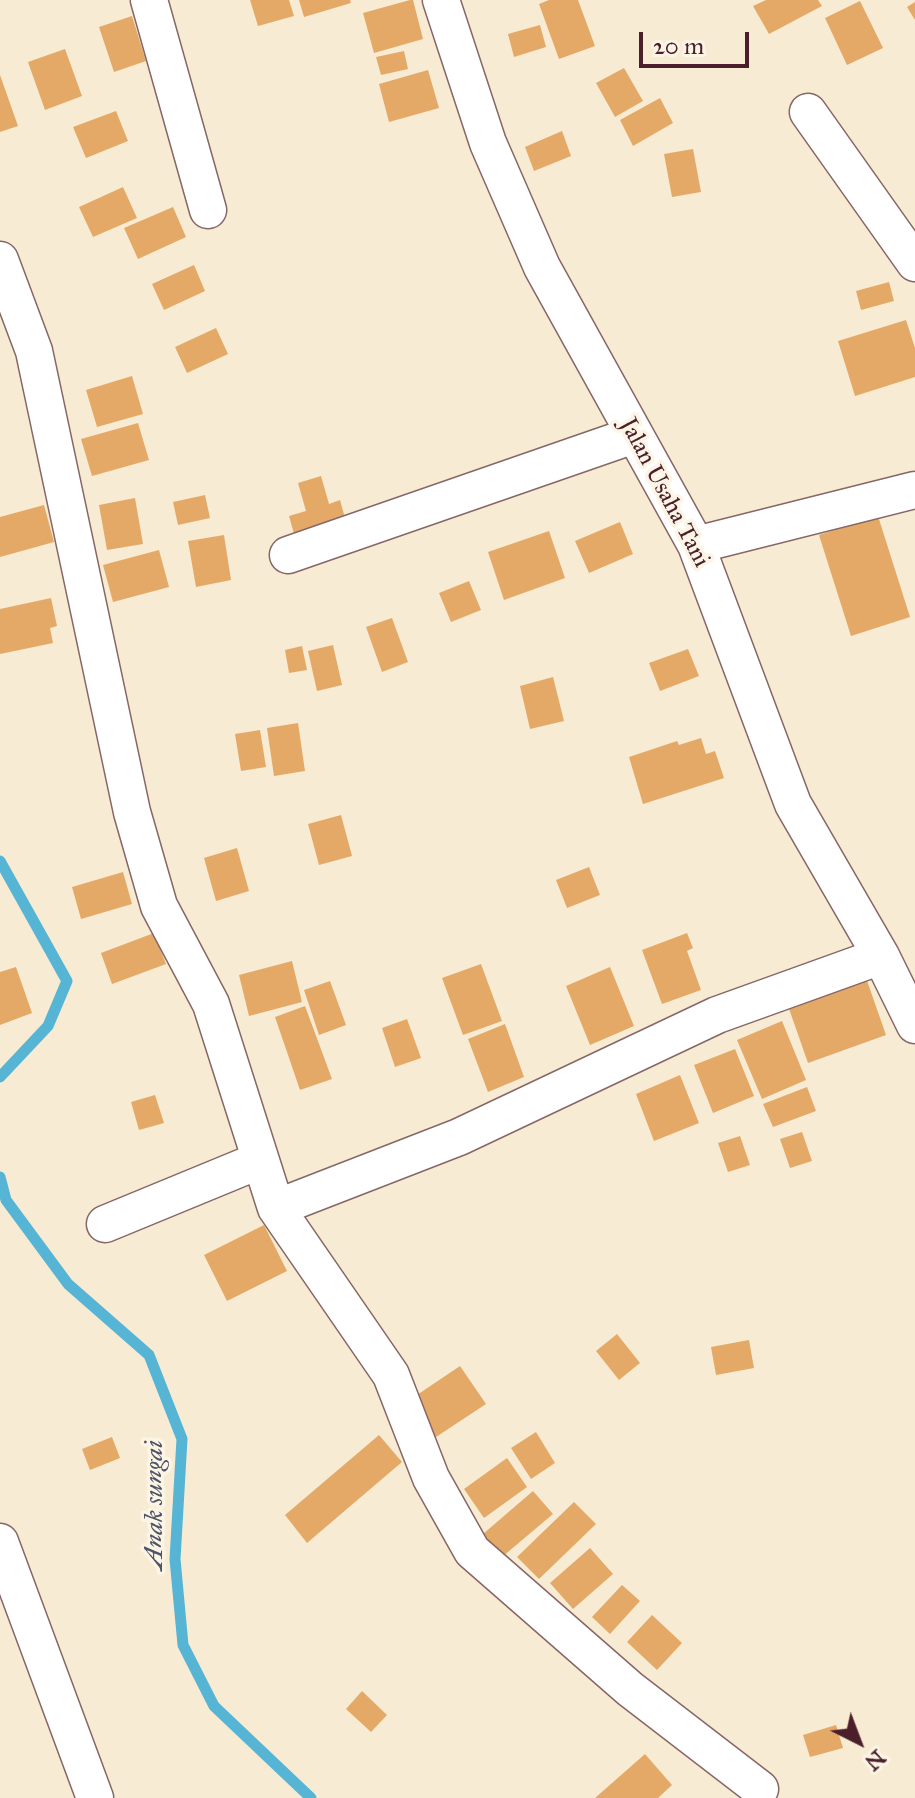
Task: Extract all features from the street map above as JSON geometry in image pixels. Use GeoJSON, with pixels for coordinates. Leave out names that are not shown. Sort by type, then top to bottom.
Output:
{"type":"FeatureCollection","features":[{"type":"Feature","properties":{"kind":"street"},"geometry":{"type":"LineString","coordinates":[[149,0],[208,210]]}},
{"type":"Feature","properties":{"kind":"street","name":"Jalan Usaha Tani"},"geometry":{"type":"LineString","coordinates":[[441,0],[488,143],[542,267],[696,545],[793,804],[881,956],[915,1025]]}},
{"type":"Feature","properties":{"kind":"street"},"geometry":{"type":"LineString","coordinates":[[808,112],[915,263]]}},
{"type":"Feature","properties":{"kind":"street"},"geometry":{"type":"LineString","coordinates":[[0,260],[34,351],[132,812],[147,866],[159,906],[211,1004],[258,1161],[276,1208],[391,1375],[431,1478],[472,1551],[630,1689],[760,1789]]}},
{"type":"Feature","properties":{"kind":"street"},"geometry":{"type":"LineString","coordinates":[[288,555],[634,435]]}},
{"type":"Feature","properties":{"kind":"street"},"geometry":{"type":"LineString","coordinates":[[696,545],[915,490]]}},
{"type":"Feature","properties":{"kind":"street"},"geometry":{"type":"LineString","coordinates":[[276,1208],[459,1137],[717,1015],[881,956]]}},
{"type":"Feature","properties":{"kind":"street"},"geometry":{"type":"LineString","coordinates":[[105,1224],[258,1161]]}},
{"type":"Feature","properties":{"kind":"street"},"geometry":{"type":"LineString","coordinates":[[0,1542],[95,1798]]}},
{"type":"Feature","properties":{"kind":"building"},"geometry":{"type":"Polygon","coordinates":[[[250,0],[289,0],[294,16],[258,26],[250,0]]]}},
{"type":"Feature","properties":{"kind":"building"},"geometry":{"type":"Polygon","coordinates":[[[299,0],[350,0],[351,3],[304,17],[299,0]]]}},
{"type":"Feature","properties":{"kind":"building"},"geometry":{"type":"Polygon","coordinates":[[[413,0],[423,39],[374,53],[363,13],[413,0]]]}},
{"type":"Feature","properties":{"kind":"building"},"geometry":{"type":"Polygon","coordinates":[[[549,0],[578,0],[595,46],[559,59],[539,4],[549,0]]]}},
{"type":"Feature","properties":{"kind":"building"},"geometry":{"type":"Polygon","coordinates":[[[766,0],[818,0],[822,6],[769,34],[753,6],[766,0]]]}},
{"type":"Feature","properties":{"kind":"building"},"geometry":{"type":"Polygon","coordinates":[[[860,1],[883,48],[847,65],[825,18],[860,1]]]}},
{"type":"Feature","properties":{"kind":"building"},"geometry":{"type":"Polygon","coordinates":[[[915,2],[915,20],[907,7],[915,2]]]}},
{"type":"Feature","properties":{"kind":"building"},"geometry":{"type":"Polygon","coordinates":[[[132,16],[146,61],[114,72],[99,27],[132,16]]]}},
{"type":"Feature","properties":{"kind":"building"},"geometry":{"type":"Polygon","coordinates":[[[540,25],[546,47],[514,57],[508,34],[540,25]]]}},
{"type":"Feature","properties":{"kind":"building"},"geometry":{"type":"Polygon","coordinates":[[[65,49],[82,96],[45,110],[28,62],[65,49]]]}},
{"type":"Feature","properties":{"kind":"building"},"geometry":{"type":"Polygon","coordinates":[[[404,51],[408,69],[381,75],[376,57],[404,51]]]}},
{"type":"Feature","properties":{"kind":"building"},"geometry":{"type":"Polygon","coordinates":[[[624,68],[643,101],[615,117],[596,83],[624,68]]]}},
{"type":"Feature","properties":{"kind":"building"},"geometry":{"type":"Polygon","coordinates":[[[428,70],[439,108],[389,122],[379,84],[428,70]]]}},
{"type":"Feature","properties":{"kind":"building"},"geometry":{"type":"Polygon","coordinates":[[[0,75],[18,126],[0,132],[0,75]]]}},
{"type":"Feature","properties":{"kind":"building"},"geometry":{"type":"Polygon","coordinates":[[[660,98],[673,123],[633,146],[620,120],[660,98]]]}},
{"type":"Feature","properties":{"kind":"building"},"geometry":{"type":"Polygon","coordinates":[[[116,111],[128,141],[86,158],[73,127],[116,111]]]}},
{"type":"Feature","properties":{"kind":"building"},"geometry":{"type":"Polygon","coordinates":[[[562,131],[571,156],[534,171],[525,147],[562,131]]]}},
{"type":"Feature","properties":{"kind":"building"},"geometry":{"type":"Polygon","coordinates":[[[693,149],[701,192],[672,197],[664,154],[693,149]]]}},
{"type":"Feature","properties":{"kind":"building"},"geometry":{"type":"Polygon","coordinates":[[[123,187],[137,218],[93,237],[79,207],[123,187]]]}},
{"type":"Feature","properties":{"kind":"building"},"geometry":{"type":"Polygon","coordinates":[[[173,207],[186,237],[138,259],[124,228],[173,207]]]}},
{"type":"Feature","properties":{"kind":"building"},"geometry":{"type":"Polygon","coordinates":[[[194,265],[205,291],[164,310],[152,284],[194,265]]]}},
{"type":"Feature","properties":{"kind":"building"},"geometry":{"type":"Polygon","coordinates":[[[889,282],[894,301],[861,310],[856,291],[889,282]]]}},
{"type":"Feature","properties":{"kind":"building"},"geometry":{"type":"Polygon","coordinates":[[[906,320],[915,348],[915,377],[855,396],[838,341],[906,320]]]}},
{"type":"Feature","properties":{"kind":"building"},"geometry":{"type":"Polygon","coordinates":[[[216,328],[228,354],[187,373],[175,347],[216,328]]]}},
{"type":"Feature","properties":{"kind":"building"},"geometry":{"type":"Polygon","coordinates":[[[132,376],[143,414],[97,427],[86,390],[132,376]]]}},
{"type":"Feature","properties":{"kind":"building"},"geometry":{"type":"Polygon","coordinates":[[[138,423],[149,460],[92,476],[81,439],[138,423]]]}},
{"type":"Feature","properties":{"kind":"building"},"geometry":{"type":"Polygon","coordinates":[[[321,476],[329,504],[340,500],[348,529],[297,544],[289,516],[306,511],[298,483],[321,476]]]}},
{"type":"Feature","properties":{"kind":"building"},"geometry":{"type":"Polygon","coordinates":[[[205,495],[210,518],[178,525],[173,502],[205,495]]]}},
{"type":"Feature","properties":{"kind":"building"},"geometry":{"type":"Polygon","coordinates":[[[135,498],[143,544],[107,550],[99,505],[135,498]]]}},
{"type":"Feature","properties":{"kind":"building"},"geometry":{"type":"Polygon","coordinates":[[[44,505],[54,542],[0,557],[0,517],[44,505]]]}},
{"type":"Feature","properties":{"kind":"building"},"geometry":{"type":"Polygon","coordinates":[[[878,516],[910,617],[851,636],[819,535],[878,516]]]}},
{"type":"Feature","properties":{"kind":"building"},"geometry":{"type":"Polygon","coordinates":[[[620,522],[633,554],[589,573],[575,541],[620,522]]]}},
{"type":"Feature","properties":{"kind":"building"},"geometry":{"type":"Polygon","coordinates":[[[549,531],[565,578],[504,600],[488,552],[549,531]]]}},
{"type":"Feature","properties":{"kind":"building"},"geometry":{"type":"Polygon","coordinates":[[[224,535],[231,580],[196,587],[188,541],[224,535]]]}},
{"type":"Feature","properties":{"kind":"building"},"geometry":{"type":"Polygon","coordinates":[[[159,550],[169,587],[113,602],[103,565],[159,550]]]}},
{"type":"Feature","properties":{"kind":"building"},"geometry":{"type":"Polygon","coordinates":[[[469,581],[481,610],[451,622],[439,593],[469,581]]]}},
{"type":"Feature","properties":{"kind":"building"},"geometry":{"type":"Polygon","coordinates":[[[51,598],[57,626],[50,628],[53,643],[0,654],[0,609],[51,598]]]}},
{"type":"Feature","properties":{"kind":"building"},"geometry":{"type":"Polygon","coordinates":[[[392,618],[408,662],[382,672],[366,627],[392,618]]]}},
{"type":"Feature","properties":{"kind":"building"},"geometry":{"type":"Polygon","coordinates":[[[333,645],[342,685],[317,691],[308,651],[333,645]]]}},
{"type":"Feature","properties":{"kind":"building"},"geometry":{"type":"Polygon","coordinates":[[[302,646],[307,670],[289,673],[285,650],[302,646]]]}},
{"type":"Feature","properties":{"kind":"building"},"geometry":{"type":"Polygon","coordinates":[[[688,649],[699,676],[660,691],[649,663],[688,649]]]}},
{"type":"Feature","properties":{"kind":"building"},"geometry":{"type":"Polygon","coordinates":[[[553,677],[564,721],[530,729],[520,686],[553,677]]]}},
{"type":"Feature","properties":{"kind":"building"},"geometry":{"type":"Polygon","coordinates":[[[298,723],[305,771],[274,776],[267,728],[298,723]]]}},
{"type":"Feature","properties":{"kind":"building"},"geometry":{"type":"Polygon","coordinates":[[[260,730],[266,767],[241,771],[235,734],[260,730]]]}},
{"type":"Feature","properties":{"kind":"building"},"geometry":{"type":"Polygon","coordinates":[[[701,738],[706,754],[715,751],[724,778],[643,804],[629,757],[677,741],[679,745],[701,738]]]}},
{"type":"Feature","properties":{"kind":"building"},"geometry":{"type":"Polygon","coordinates":[[[341,815],[352,856],[319,865],[308,824],[341,815]]]}},
{"type":"Feature","properties":{"kind":"building"},"geometry":{"type":"Polygon","coordinates":[[[237,848],[249,891],[216,901],[204,858],[237,848]]]}},
{"type":"Feature","properties":{"kind":"building"},"geometry":{"type":"Polygon","coordinates":[[[589,867],[600,895],[567,908],[556,880],[589,867]]]}},
{"type":"Feature","properties":{"kind":"building"},"geometry":{"type":"Polygon","coordinates":[[[123,872],[132,904],[81,919],[72,887],[123,872]]]}},
{"type":"Feature","properties":{"kind":"building"},"geometry":{"type":"Polygon","coordinates":[[[154,933],[166,964],[112,984],[101,953],[154,933]]]}},
{"type":"Feature","properties":{"kind":"building"},"geometry":{"type":"Polygon","coordinates":[[[687,933],[693,948],[687,951],[701,990],[662,1004],[642,950],[687,933]]]}},
{"type":"Feature","properties":{"kind":"building"},"geometry":{"type":"Polygon","coordinates":[[[292,961],[302,1002],[249,1016],[239,975],[292,961]]]}},
{"type":"Feature","properties":{"kind":"building"},"geometry":{"type":"Polygon","coordinates":[[[481,964],[502,1021],[463,1035],[442,978],[481,964]]]}},
{"type":"Feature","properties":{"kind":"building"},"geometry":{"type":"Polygon","coordinates":[[[16,967],[32,1013],[0,1025],[0,972],[16,967]]]}},
{"type":"Feature","properties":{"kind":"building"},"geometry":{"type":"Polygon","coordinates":[[[610,967],[634,1026],[590,1045],[566,986],[610,967]]]}},
{"type":"Feature","properties":{"kind":"building"},"geometry":{"type":"Polygon","coordinates":[[[865,975],[886,1035],[808,1063],[787,1003],[865,975]]]}},
{"type":"Feature","properties":{"kind":"building"},"geometry":{"type":"Polygon","coordinates":[[[330,981],[346,1025],[319,1035],[304,990],[330,981]]]}},
{"type":"Feature","properties":{"kind":"building"},"geometry":{"type":"Polygon","coordinates":[[[305,1006],[332,1079],[300,1090],[275,1017],[305,1006]]]}},
{"type":"Feature","properties":{"kind":"building"},"geometry":{"type":"Polygon","coordinates":[[[407,1019],[421,1058],[395,1067],[382,1028],[407,1019]]]}},
{"type":"Feature","properties":{"kind":"building"},"geometry":{"type":"Polygon","coordinates":[[[782,1021],[806,1080],[762,1099],[737,1040],[782,1021]]]}},
{"type":"Feature","properties":{"kind":"building"},"geometry":{"type":"Polygon","coordinates":[[[505,1024],[524,1077],[488,1092],[468,1039],[505,1024]]]}},
{"type":"Feature","properties":{"kind":"building"},"geometry":{"type":"Polygon","coordinates":[[[735,1049],[754,1096],[713,1113],[694,1065],[735,1049]]]}},
{"type":"Feature","properties":{"kind":"building"},"geometry":{"type":"Polygon","coordinates":[[[680,1075],[699,1123],[654,1141],[636,1094],[680,1075]]]}},
{"type":"Feature","properties":{"kind":"building"},"geometry":{"type":"Polygon","coordinates":[[[807,1087],[816,1111],[773,1127],[763,1104],[807,1087]]]}},
{"type":"Feature","properties":{"kind":"building"},"geometry":{"type":"Polygon","coordinates":[[[155,1095],[164,1123],[139,1130],[131,1102],[155,1095]]]}},
{"type":"Feature","properties":{"kind":"building"},"geometry":{"type":"Polygon","coordinates":[[[802,1132],[812,1161],[790,1168],[780,1139],[802,1132]]]}},
{"type":"Feature","properties":{"kind":"building"},"geometry":{"type":"Polygon","coordinates":[[[740,1136],[750,1165],[728,1172],[718,1143],[740,1136]]]}},
{"type":"Feature","properties":{"kind":"building"},"geometry":{"type":"Polygon","coordinates":[[[264,1225],[287,1271],[227,1301],[204,1255],[264,1225]]]}},
{"type":"Feature","properties":{"kind":"building"},"geometry":{"type":"Polygon","coordinates":[[[617,1334],[640,1363],[619,1380],[596,1351],[617,1334]]]}},
{"type":"Feature","properties":{"kind":"building"},"geometry":{"type":"Polygon","coordinates":[[[749,1340],[754,1368],[716,1375],[711,1347],[749,1340]]]}},
{"type":"Feature","properties":{"kind":"building"},"geometry":{"type":"Polygon","coordinates":[[[460,1366],[486,1404],[433,1439],[408,1401],[460,1366]]]}},
{"type":"Feature","properties":{"kind":"building"},"geometry":{"type":"Polygon","coordinates":[[[536,1432],[555,1463],[531,1479],[511,1448],[536,1432]]]}},
{"type":"Feature","properties":{"kind":"building"},"geometry":{"type":"Polygon","coordinates":[[[379,1435],[402,1462],[307,1543],[285,1515],[379,1435]]]}},
{"type":"Feature","properties":{"kind":"building"},"geometry":{"type":"Polygon","coordinates":[[[112,1437],[120,1458],[90,1470],[82,1449],[112,1437]]]}},
{"type":"Feature","properties":{"kind":"building"},"geometry":{"type":"Polygon","coordinates":[[[507,1458],[527,1487],[484,1518],[464,1489],[507,1458]]]}},
{"type":"Feature","properties":{"kind":"building"},"geometry":{"type":"Polygon","coordinates":[[[533,1491],[553,1514],[502,1557],[483,1534],[533,1491]]]}},
{"type":"Feature","properties":{"kind":"building"},"geometry":{"type":"Polygon","coordinates":[[[574,1502],[596,1524],[539,1579],[517,1557],[574,1502]]]}},
{"type":"Feature","properties":{"kind":"building"},"geometry":{"type":"Polygon","coordinates":[[[590,1548],[613,1574],[573,1609],[550,1583],[590,1548]]]}},
{"type":"Feature","properties":{"kind":"building"},"geometry":{"type":"Polygon","coordinates":[[[622,1585],[640,1601],[610,1634],[592,1617],[622,1585]]]}},
{"type":"Feature","properties":{"kind":"building"},"geometry":{"type":"Polygon","coordinates":[[[652,1615],[682,1643],[657,1670],[627,1642],[652,1615]]]}},
{"type":"Feature","properties":{"kind":"building"},"geometry":{"type":"Polygon","coordinates":[[[362,1691],[387,1715],[371,1732],[346,1709],[362,1691]]]}},
{"type":"Feature","properties":{"kind":"building"},"geometry":{"type":"Polygon","coordinates":[[[836,1725],[843,1748],[810,1757],[803,1735],[836,1725]]]}},
{"type":"Feature","properties":{"kind":"building"},"geometry":{"type":"Polygon","coordinates":[[[645,1754],[672,1785],[658,1798],[595,1798],[645,1754]]]}},
{"type":"Feature","properties":{"kind":"waterway","name":"Anak sungai"},"geometry":{"type":"LineString","coordinates":[[0,861],[67,981],[48,1026],[0,1077]]}},
{"type":"Feature","properties":{"kind":"waterway","name":"Anak sungai"},"geometry":{"type":"LineString","coordinates":[[0,1177],[6,1200],[68,1284],[149,1355],[182,1439],[175,1559],[183,1645],[214,1706],[311,1798]]}}]}
